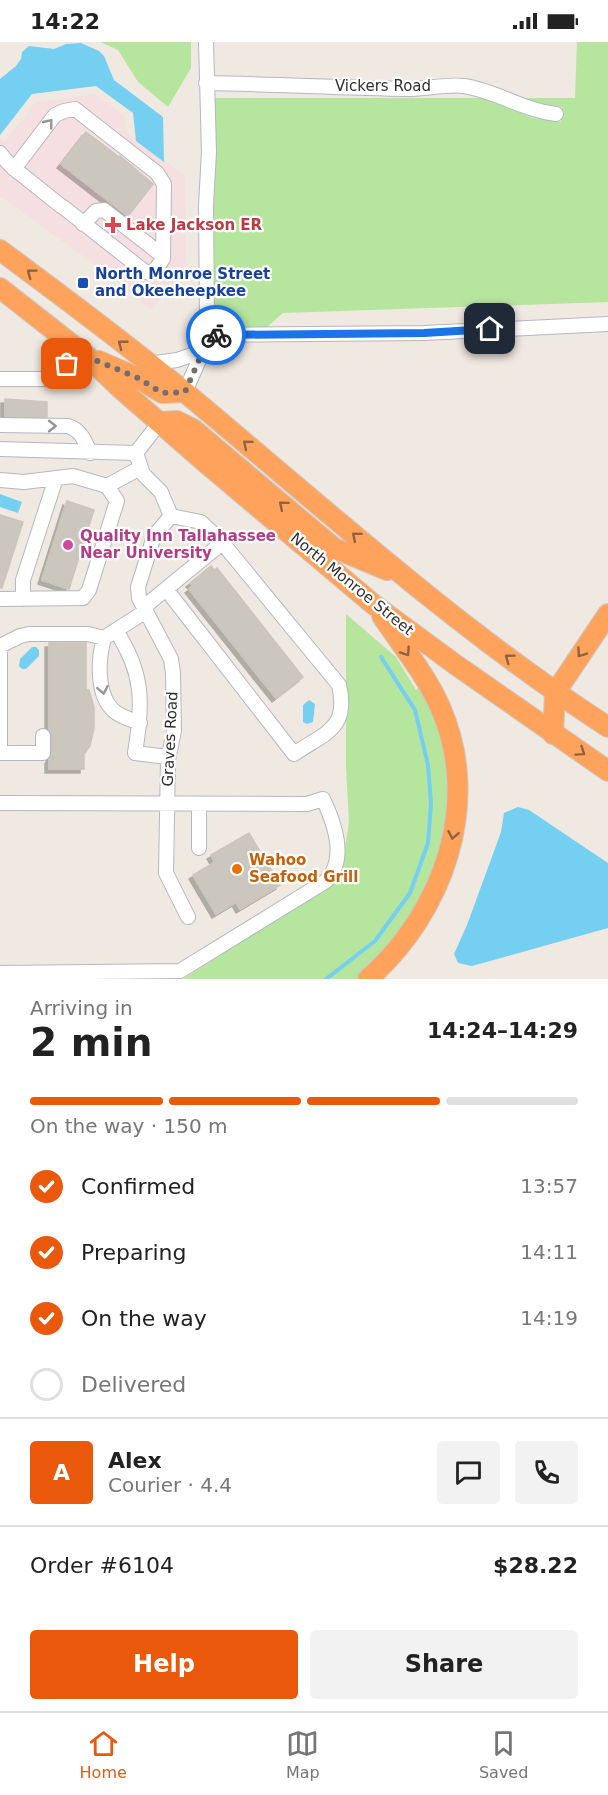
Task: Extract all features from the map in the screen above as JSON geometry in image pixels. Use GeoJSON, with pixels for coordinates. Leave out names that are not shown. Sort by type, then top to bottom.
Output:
{"type":"FeatureCollection","features":[{"type":"Feature","properties":{"kind":"highway"},"geometry":{"type":"LineString","coordinates":[[0,250],[185,392],[444,609],[555,693],[608,727]]}},
{"type":"Feature","properties":{"kind":"highway","name":"North Monroe Street"},"geometry":{"type":"LineString","coordinates":[[0,288],[88,357],[121,389],[373,604],[608,771]]}},
{"type":"Feature","properties":{"kind":"highway"},"geometry":{"type":"LineString","coordinates":[[88,357],[138,378],[162,393],[185,392]]}},
{"type":"Feature","properties":{"kind":"highway"},"geometry":{"type":"LineString","coordinates":[[160,422],[177,421],[193,429],[334,548],[404,576]]}},
{"type":"Feature","properties":{"kind":"highway"},"geometry":{"type":"LineString","coordinates":[[368,979],[386,963],[404,941],[436,891],[453,839],[458,792],[451,740],[442,711],[433,693],[373,604]]}},
{"type":"Feature","properties":{"kind":"highway"},"geometry":{"type":"LineString","coordinates":[[553,734],[555,693],[608,614]]}},
{"type":"Feature","properties":{"kind":"street"},"geometry":{"type":"LineString","coordinates":[[185,392],[203,351],[206,335],[209,152],[206,42]]}},
{"type":"Feature","properties":{"kind":"street","name":"Vickers Road"},"geometry":{"type":"LineString","coordinates":[[206,83],[410,89],[464,86],[502,97],[535,112],[556,114]]}},
{"type":"Feature","properties":{"kind":"street"},"geometry":{"type":"LineString","coordinates":[[0,153],[14,169],[144,272],[150,273],[155,270],[163,259],[164,184],[157,173],[75,109],[55,115],[14,169]]}},
{"type":"Feature","properties":{"kind":"street"},"geometry":{"type":"LineString","coordinates":[[83,224],[96,211],[104,210],[163,256]]}},
{"type":"Feature","properties":{"kind":"street"},"geometry":{"type":"LineString","coordinates":[[206,335],[424,333],[608,324]]}},
{"type":"Feature","properties":{"kind":"street"},"geometry":{"type":"LineString","coordinates":[[55,368],[60,335]]}},
{"type":"Feature","properties":{"kind":"street"},"geometry":{"type":"LineString","coordinates":[[148,364],[177,360],[203,351]]}},
{"type":"Feature","properties":{"kind":"street"},"geometry":{"type":"LineString","coordinates":[[0,379],[45,379],[55,368],[88,357]]}},
{"type":"Feature","properties":{"kind":"street"},"geometry":{"type":"LineString","coordinates":[[136,453],[160,422]]}},
{"type":"Feature","properties":{"kind":"street"},"geometry":{"type":"LineString","coordinates":[[0,425],[75,428],[90,453]]}},
{"type":"Feature","properties":{"kind":"street"},"geometry":{"type":"LineString","coordinates":[[0,449],[136,453]]}},
{"type":"Feature","properties":{"kind":"street"},"geometry":{"type":"LineString","coordinates":[[136,453],[143,474],[161,492],[171,516],[201,522],[222,543],[339,685],[342,710],[340,719],[334,727],[294,754],[166,588]]}},
{"type":"Feature","properties":{"kind":"street"},"geometry":{"type":"LineString","coordinates":[[107,486],[140,468]]}},
{"type":"Feature","properties":{"kind":"street"},"geometry":{"type":"LineString","coordinates":[[0,480],[24,482],[73,476],[107,486],[117,501],[89,590],[83,598],[0,599]]}},
{"type":"Feature","properties":{"kind":"street"},"geometry":{"type":"LineString","coordinates":[[23,599],[23,579],[56,478]]}},
{"type":"Feature","properties":{"kind":"street","name":"Graves Road"},"geometry":{"type":"LineString","coordinates":[[171,516],[154,536],[138,588],[139,598],[171,659],[174,731],[168,757],[166,873],[188,917]]}},
{"type":"Feature","properties":{"kind":"street"},"geometry":{"type":"LineString","coordinates":[[140,723],[114,711],[105,700],[102,687],[101,656],[110,634],[145,609],[166,588],[222,543]]}},
{"type":"Feature","properties":{"kind":"street"},"geometry":{"type":"LineString","coordinates":[[43,736],[43,753],[0,753],[0,646],[29,634],[110,634],[127,648],[135,666],[140,687],[140,723],[135,753],[168,757]]}},
{"type":"Feature","properties":{"kind":"street"},"geometry":{"type":"LineString","coordinates":[[0,803],[307,804],[323,799],[337,835],[336,863],[333,874],[326,881],[180,970],[0,973]]}},
{"type":"Feature","properties":{"kind":"street"},"geometry":{"type":"LineString","coordinates":[[199,804],[199,848]]}},
{"type":"Feature","properties":{"kind":"shaded area","name":"Lake Jackson ER"},"geometry":{"type":"Polygon","coordinates":[[[96,94],[124,116],[126,132],[185,176],[186,272],[151,309],[82,255],[0,196],[0,138],[5,142],[36,102],[96,94]]]}},
{"type":"Feature","properties":{"kind":"green space"},"geometry":{"type":"Polygon","coordinates":[[[100,42],[191,42],[191,68],[168,107],[138,82],[118,50],[100,42]]]}},
{"type":"Feature","properties":{"kind":"green space"},"geometry":{"type":"Polygon","coordinates":[[[577,42],[608,42],[608,302],[283,313],[267,327],[213,328],[213,98],[483,98],[533,118],[561,122],[562,107],[537,105],[522,98],[575,98],[577,42]]]}},
{"type":"Feature","properties":{"kind":"green space"},"geometry":{"type":"Polygon","coordinates":[[[346,614],[396,657],[416,690],[419,687],[441,722],[452,799],[430,893],[361,979],[183,979],[313,896],[341,874],[349,822],[346,767],[346,614]]]}},
{"type":"Feature","properties":{"kind":"water"},"geometry":{"type":"Polygon","coordinates":[[[81,43],[99,51],[104,56],[114,80],[163,117],[164,162],[136,141],[133,113],[96,86],[32,94],[0,135],[0,79],[16,66],[21,59],[22,52],[29,46],[54,49],[66,44],[81,43]]]}},
{"type":"Feature","properties":{"kind":"water"},"geometry":{"type":"Polygon","coordinates":[[[0,494],[22,502],[18,513],[0,507],[0,494]]]}},
{"type":"Feature","properties":{"kind":"water"},"geometry":{"type":"Polygon","coordinates":[[[32,647],[39,650],[39,656],[26,669],[22,669],[19,666],[20,659],[32,647]]]}},
{"type":"Feature","properties":{"kind":"water"},"geometry":{"type":"Polygon","coordinates":[[[309,700],[315,704],[313,722],[307,724],[303,722],[303,705],[309,700]]]}},
{"type":"Feature","properties":{"kind":"water"},"geometry":{"type":"Polygon","coordinates":[[[518,807],[529,810],[608,863],[608,928],[472,966],[458,963],[454,954],[501,832],[504,813],[518,807]]]}},
{"type":"Feature","properties":{"kind":"building"},"geometry":{"type":"Polygon","coordinates":[[[86,132],[120,156],[153,184],[128,216],[61,164],[86,132]]]}},
{"type":"Feature","properties":{"kind":"building"},"geometry":{"type":"Polygon","coordinates":[[[5,399],[47,402],[47,417],[5,416],[5,399]]]}},
{"type":"Feature","properties":{"kind":"building","name":"Quality Inn Tallahassee Near University"},"geometry":{"type":"Polygon","coordinates":[[[67,501],[94,510],[69,589],[42,580],[67,501]]]}},
{"type":"Feature","properties":{"kind":"building"},"geometry":{"type":"Polygon","coordinates":[[[0,515],[23,522],[2,588],[0,588],[0,515]]]}},
{"type":"Feature","properties":{"kind":"building"},"geometry":{"type":"Polygon","coordinates":[[[211,566],[214,570],[217,568],[303,677],[276,698],[189,589],[193,586],[190,583],[211,566]]]}},
{"type":"Feature","properties":{"kind":"building"},"geometry":{"type":"Polygon","coordinates":[[[49,643],[86,643],[86,690],[89,690],[94,707],[94,728],[90,746],[84,754],[84,769],[49,769],[52,735],[49,729],[49,643]]]}},
{"type":"Feature","properties":{"kind":"building","name":"Wahoo Seafood Grill"},"geometry":{"type":"Polygon","coordinates":[[[249,833],[280,885],[240,909],[236,902],[216,914],[193,875],[215,862],[211,855],[249,833]]]}},
{"type":"Feature","properties":{"kind":"waterway"},"geometry":{"type":"LineString","coordinates":[[326,979],[375,941],[410,893],[428,843],[431,803],[428,765],[415,710],[381,657]]}},
{"type":"Feature","properties":{"kind":"way so far"},"geometry":{"type":"LineString","coordinates":[[67,364],[88,357],[138,378],[162,393],[185,392],[203,351],[206,335],[216,335]]}},
{"type":"Feature","properties":{"kind":"place","name":"Lake Jackson ER"},"geometry":{"type":"Point","coordinates":[113,225]}},
{"type":"Feature","properties":{"kind":"place","name":"North Monroe Street and Okeeheepkee"},"geometry":{"type":"Point","coordinates":[83,283]}},
{"type":"Feature","properties":{"kind":"place","name":"Quality Inn Tallahassee Near University"},"geometry":{"type":"Point","coordinates":[68,545]}},
{"type":"Feature","properties":{"kind":"place","name":"Wahoo Seafood Grill"},"geometry":{"type":"Point","coordinates":[237,869]}},
{"type":"Feature","properties":{"kind":"route"},"geometry":{"type":"LineString","coordinates":[[216,335],[424,333],[490,329]]}}]}
